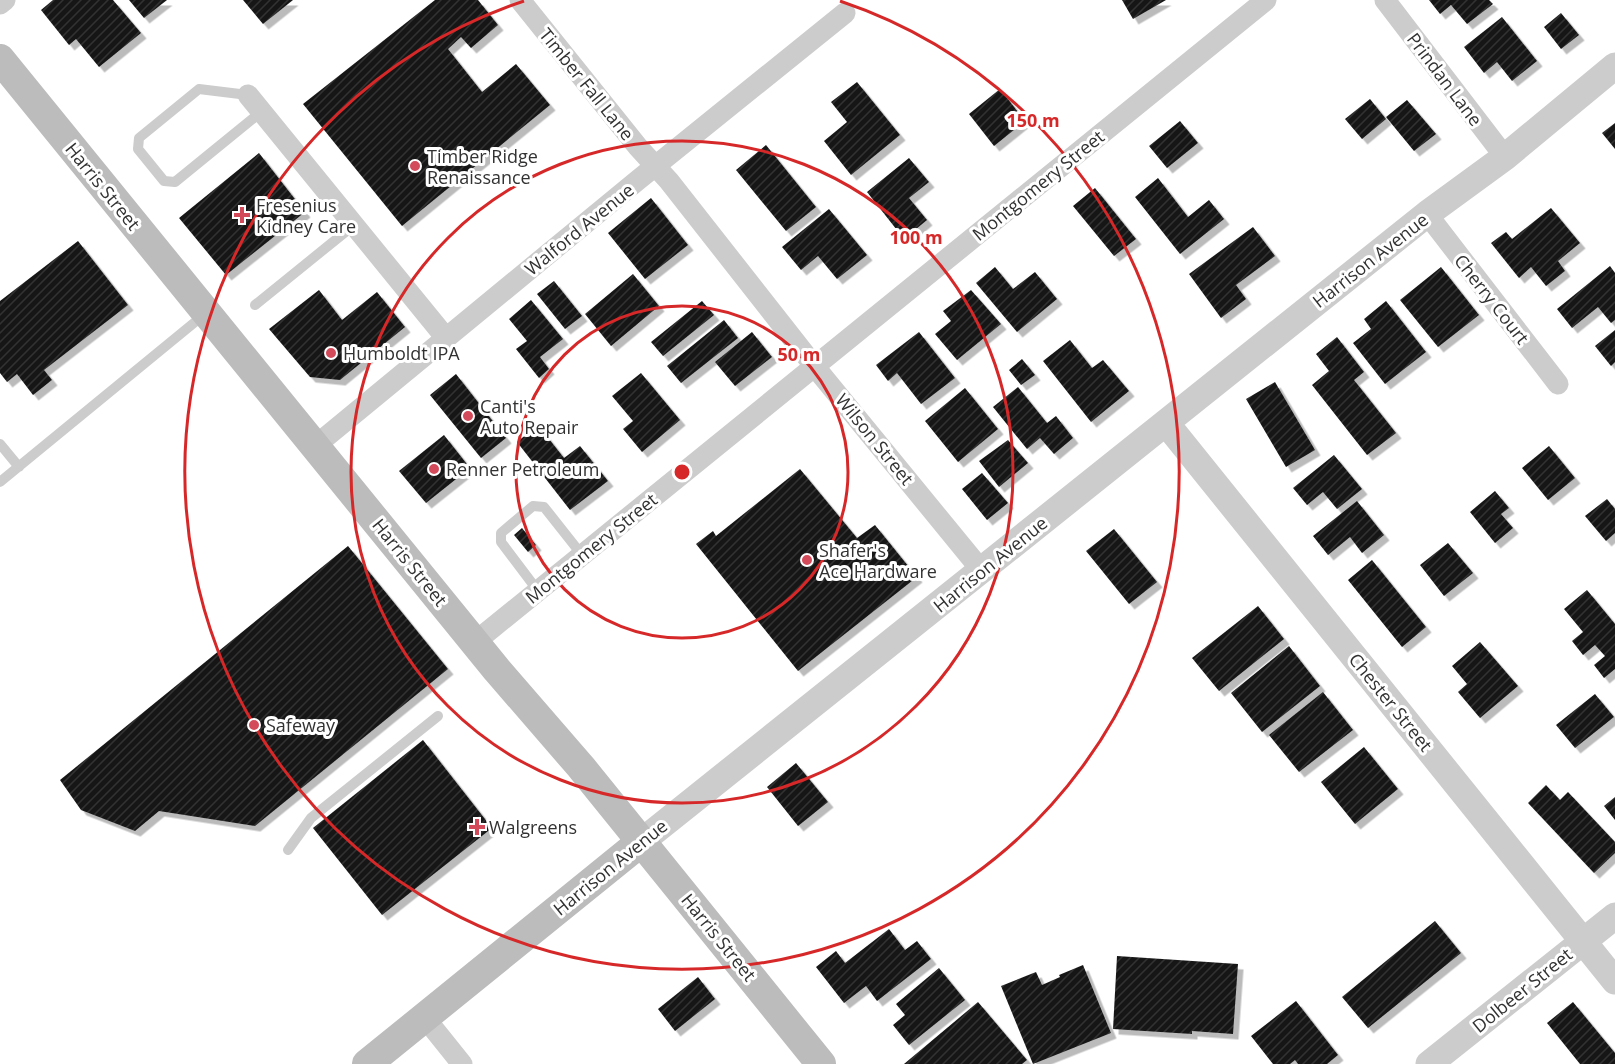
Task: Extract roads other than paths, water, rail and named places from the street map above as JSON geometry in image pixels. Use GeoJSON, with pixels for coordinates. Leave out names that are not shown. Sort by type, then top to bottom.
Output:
{"type":"FeatureCollection","features":[{"type":"Feature","properties":{"kind":"main road","name":"Harris Street"},"geometry":{"type":"LineString","coordinates":[[3,69],[475,642],[581,767],[821,1064]]}},
{"type":"Feature","properties":{"kind":"main road","name":"Harrison Avenue"},"geometry":{"type":"LineString","coordinates":[[367,1064],[641,842]]}},
{"type":"Feature","properties":{"kind":"street"},"geometry":{"type":"LineString","coordinates":[[0,4],[5,0]]}},
{"type":"Feature","properties":{"kind":"street","name":"Timber Fall Lane"},"geometry":{"type":"LineString","coordinates":[[520,0],[656,166]]}},
{"type":"Feature","properties":{"kind":"street","name":"Montgomery Street"},"geometry":{"type":"LineString","coordinates":[[475,642],[1266,0]]}},
{"type":"Feature","properties":{"kind":"street","name":"Prindan Lane"},"geometry":{"type":"LineString","coordinates":[[1385,0],[1505,157]]}},
{"type":"Feature","properties":{"kind":"street","name":"Walford Avenue"},"geometry":{"type":"LineString","coordinates":[[315,446],[845,13]]}},
{"type":"Feature","properties":{"kind":"street","name":"Harrison Avenue"},"geometry":{"type":"LineString","coordinates":[[641,842],[1427,214],[1505,157],[1615,66]]}},
{"type":"Feature","properties":{"kind":"street"},"geometry":{"type":"LineString","coordinates":[[248,95],[446,338]]}},
{"type":"Feature","properties":{"kind":"street","name":"Wilson Street"},"geometry":{"type":"LineString","coordinates":[[656,166],[815,367],[982,571]]}},
{"type":"Feature","properties":{"kind":"street","name":"Cherry Court"},"geometry":{"type":"LineString","coordinates":[[1427,214],[1558,384]]}},
{"type":"Feature","properties":{"kind":"street","name":"Chester Street"},"geometry":{"type":"LineString","coordinates":[[1166,423],[1615,981]]}},
{"type":"Feature","properties":{"kind":"street","name":"Dolbeer Street"},"geometry":{"type":"LineString","coordinates":[[1429,1064],[1615,916]]}},
{"type":"Feature","properties":{"kind":"street"},"geometry":{"type":"LineString","coordinates":[[425,1018],[462,1064]]}},
{"type":"Feature","properties":{"kind":"lane"},"geometry":{"type":"LineString","coordinates":[[248,95],[199,89],[139,138],[138,149],[164,181],[176,182],[261,112]]}},
{"type":"Feature","properties":{"kind":"lane"},"geometry":{"type":"LineString","coordinates":[[255,305],[354,225]]}},
{"type":"Feature","properties":{"kind":"lane"},"geometry":{"type":"LineString","coordinates":[[0,482],[206,313]]}},
{"type":"Feature","properties":{"kind":"lane"},"geometry":{"type":"LineString","coordinates":[[0,444],[19,467]]}},
{"type":"Feature","properties":{"kind":"lane"},"geometry":{"type":"LineString","coordinates":[[538,591],[501,542],[501,533],[533,506],[544,507],[582,555]]}},
{"type":"Feature","properties":{"kind":"lane"},"geometry":{"type":"LineString","coordinates":[[288,850],[311,818],[438,716]]}},
{"type":"Feature","properties":{"kind":"place","name":"Timber Ridge Renaissance"},"geometry":{"type":"Point","coordinates":[415,166]}},
{"type":"Feature","properties":{"kind":"place","name":"Fresenius Kidney Care"},"geometry":{"type":"Point","coordinates":[242,215]}},
{"type":"Feature","properties":{"kind":"place","name":"Humboldt IPA"},"geometry":{"type":"Point","coordinates":[331,353]}},
{"type":"Feature","properties":{"kind":"place","name":"Canti's Auto Repair"},"geometry":{"type":"Point","coordinates":[468,416]}},
{"type":"Feature","properties":{"kind":"place","name":"Renner Petroleum"},"geometry":{"type":"Point","coordinates":[434,469]}},
{"type":"Feature","properties":{"kind":"place","name":"Shafer's Ace Hardware"},"geometry":{"type":"Point","coordinates":[807,560]}},
{"type":"Feature","properties":{"kind":"place","name":"Safeway"},"geometry":{"type":"Point","coordinates":[254,725]}},
{"type":"Feature","properties":{"kind":"place","name":"Walgreens"},"geometry":{"type":"Point","coordinates":[477,827]}}]}
